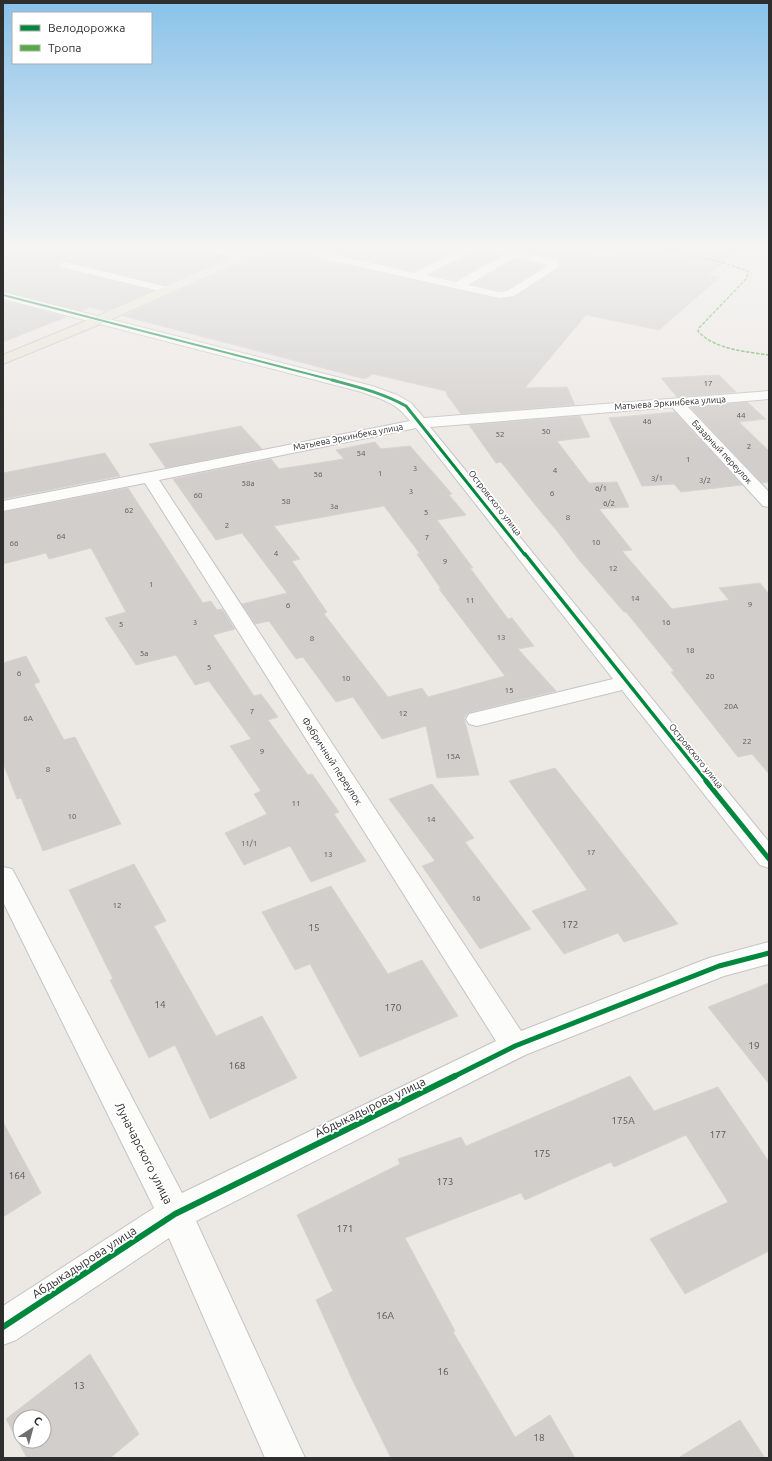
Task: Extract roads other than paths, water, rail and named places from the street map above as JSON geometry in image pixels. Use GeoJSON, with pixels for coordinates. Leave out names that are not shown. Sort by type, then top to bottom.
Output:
{"type":"FeatureCollection","features":[{"type":"Feature","properties":{"kind":"main road"},"geometry":{"type":"LineString","coordinates":[[3,360],[110,315]]}},
{"type":"Feature","properties":{"kind":"street","name":"Островского улица"},"geometry":{"type":"LineString","coordinates":[[80,315],[367,389],[392,398],[406,406],[769,859]]}},
{"type":"Feature","properties":{"kind":"street","name":"Матыева Эркинбека улица"},"geometry":{"type":"LineString","coordinates":[[3,506],[421,423],[769,395]]}},
{"type":"Feature","properties":{"kind":"street","name":"Базарный переулок"},"geometry":{"type":"LineString","coordinates":[[675,402],[769,502]]}},
{"type":"Feature","properties":{"kind":"street","name":"Фабричный переулок"},"geometry":{"type":"LineString","coordinates":[[149,476],[514,1046]]}},
{"type":"Feature","properties":{"kind":"street"},"geometry":{"type":"LineString","coordinates":[[477,719],[627,682]]}},
{"type":"Feature","properties":{"kind":"street","name":"Луначарского улица"},"geometry":{"type":"LineString","coordinates":[[3,876],[175,1214],[285,1458]]}},
{"type":"Feature","properties":{"kind":"street","name":"Абдыкадырова улица"},"geometry":{"type":"LineString","coordinates":[[3,1327],[175,1214],[514,1046],[719,966],[769,954]]}}]}
